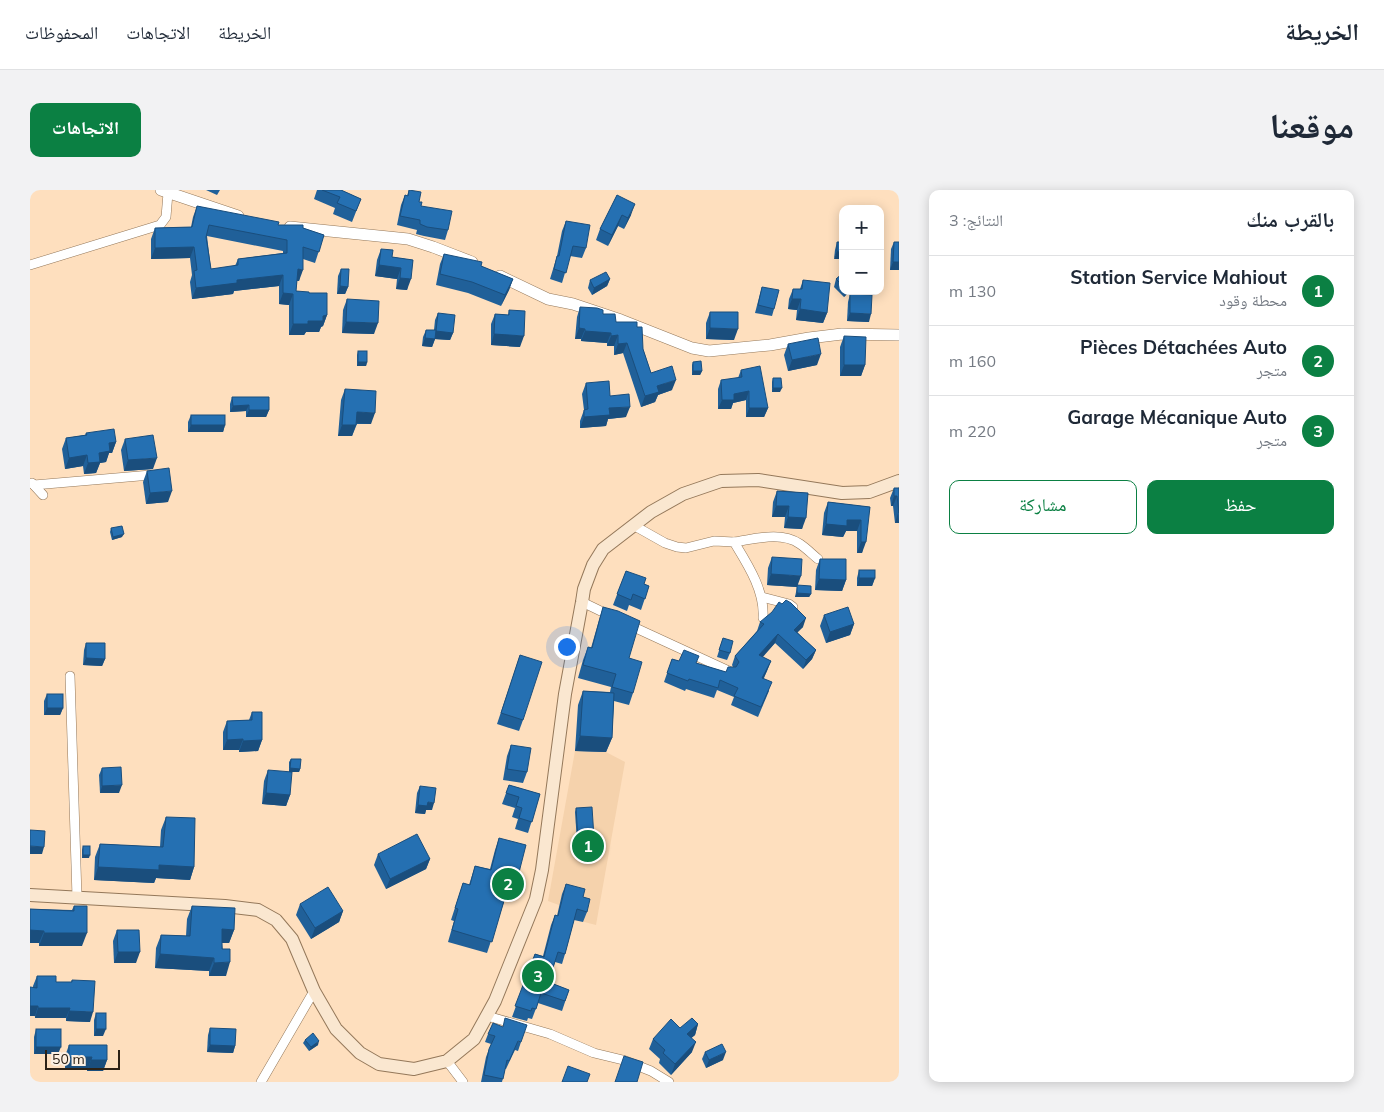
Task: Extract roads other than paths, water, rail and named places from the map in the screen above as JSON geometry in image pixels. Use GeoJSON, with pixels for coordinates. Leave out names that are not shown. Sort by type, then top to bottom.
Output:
{"type":"FeatureCollection","features":[{"type":"Feature","properties":{"kind":"main road"},"geometry":{"type":"LineString","coordinates":[[30,895],[225,906],[258,910],[276,920],[292,939],[314,991],[336,1029],[360,1053],[379,1064],[414,1069],[447,1061],[474,1039],[487,1016],[495,1001],[536,899],[542,870],[565,694],[584,589],[593,565],[603,549],[651,512],[683,494],[721,481],[758,480],[842,492],[869,492],[899,481]]}},
{"type":"Feature","properties":{"kind":"street"},"geometry":{"type":"LineString","coordinates":[[30,265],[160,225],[166,217],[165,192],[247,219]]}},
{"type":"Feature","properties":{"kind":"street"},"geometry":{"type":"LineString","coordinates":[[275,225],[408,239],[433,246],[548,299],[573,304],[621,320],[692,348],[709,351],[770,345],[842,334],[899,335]]}},
{"type":"Feature","properties":{"kind":"street"},"geometry":{"type":"LineString","coordinates":[[32,483],[151,475]]}},
{"type":"Feature","properties":{"kind":"street"},"geometry":{"type":"LineString","coordinates":[[32,483],[43,495]]}},
{"type":"Feature","properties":{"kind":"street"},"geometry":{"type":"LineString","coordinates":[[633,525],[665,543],[686,548],[714,541],[734,542],[787,537],[799,543],[818,559]]}},
{"type":"Feature","properties":{"kind":"street"},"geometry":{"type":"LineString","coordinates":[[734,542],[753,576],[762,597],[763,618]]}},
{"type":"Feature","properties":{"kind":"street"},"geometry":{"type":"LineString","coordinates":[[762,597],[789,604],[798,612]]}},
{"type":"Feature","properties":{"kind":"street"},"geometry":{"type":"LineString","coordinates":[[582,602],[729,671]]}},
{"type":"Feature","properties":{"kind":"street"},"geometry":{"type":"LineString","coordinates":[[70,676],[77,897]]}},
{"type":"Feature","properties":{"kind":"street"},"geometry":{"type":"LineString","coordinates":[[261,1082],[314,991]]}},
{"type":"Feature","properties":{"kind":"street"},"geometry":{"type":"LineString","coordinates":[[487,1016],[550,1034],[594,1053],[624,1060],[651,1071],[669,1082]]}},
{"type":"Feature","properties":{"kind":"street"},"geometry":{"type":"LineString","coordinates":[[447,1061],[463,1082]]}},
{"type":"Feature","properties":{"kind":"place","name":"Station Service Mahiout"},"geometry":{"type":"Point","coordinates":[588,846]}},
{"type":"Feature","properties":{"kind":"place","name":"Pièces Détachées Auto"},"geometry":{"type":"Point","coordinates":[508,884]}},
{"type":"Feature","properties":{"kind":"place","name":"Garage Mécanique Auto"},"geometry":{"type":"Point","coordinates":[538,976]}}]}
